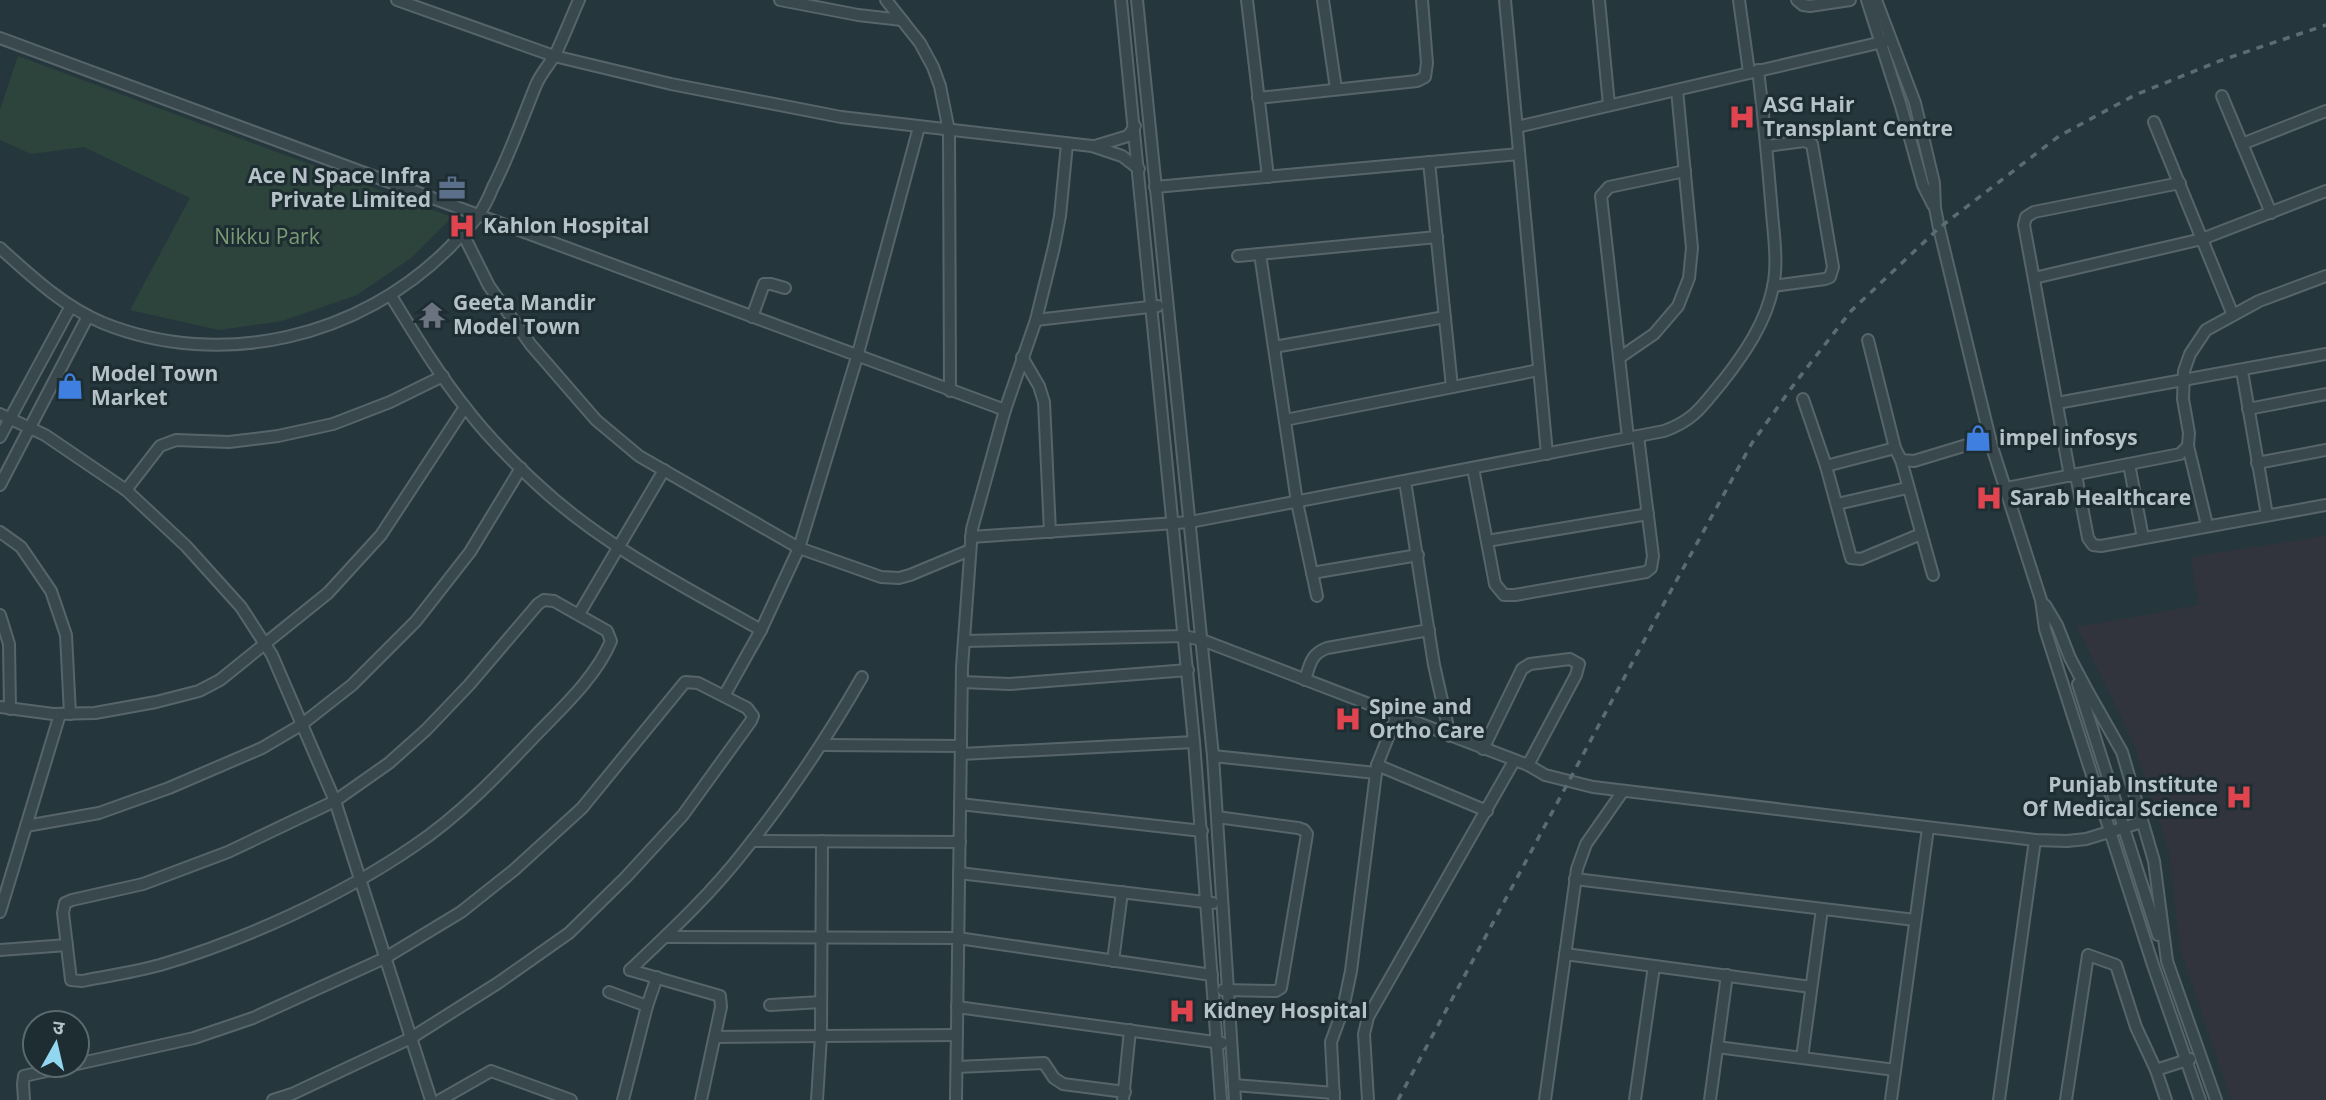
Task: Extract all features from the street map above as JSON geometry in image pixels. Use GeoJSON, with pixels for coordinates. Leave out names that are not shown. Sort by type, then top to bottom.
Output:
{"type":"FeatureCollection","features":[{"type":"Feature","properties":{"kind":"street"},"geometry":{"type":"LineString","coordinates":[[397,0],[554,56],[671,84],[815,112],[948,131],[1092,146],[1122,156],[1139,169]]}},
{"type":"Feature","properties":{"kind":"street"},"geometry":{"type":"LineString","coordinates":[[0,248],[71,306],[88,316],[167,340],[243,344],[296,336],[354,315],[391,296],[434,262],[479,215],[513,147],[538,81],[554,56],[579,0]]}},
{"type":"Feature","properties":{"kind":"street"},"geometry":{"type":"LineString","coordinates":[[780,0],[858,15],[902,20]]}},
{"type":"Feature","properties":{"kind":"street"},"geometry":{"type":"LineString","coordinates":[[886,0],[920,43],[933,67],[940,86],[948,131],[950,391]]}},
{"type":"Feature","properties":{"kind":"street"},"geometry":{"type":"LineString","coordinates":[[1121,0],[1188,670],[1221,1100]]}},
{"type":"Feature","properties":{"kind":"street"},"geometry":{"type":"LineString","coordinates":[[1137,0],[1213,756],[1235,1100]]}},
{"type":"Feature","properties":{"kind":"street"},"geometry":{"type":"LineString","coordinates":[[1247,0],[1268,177]]}},
{"type":"Feature","properties":{"kind":"street"},"geometry":{"type":"LineString","coordinates":[[1323,0],[1336,89]]}},
{"type":"Feature","properties":{"kind":"street"},"geometry":{"type":"LineString","coordinates":[[1258,98],[1424,77],[1427,63],[1422,0]]}},
{"type":"Feature","properties":{"kind":"street"},"geometry":{"type":"LineString","coordinates":[[1505,0],[1547,454]]}},
{"type":"Feature","properties":{"kind":"street"},"geometry":{"type":"LineString","coordinates":[[1599,0],[1609,105]]}},
{"type":"Feature","properties":{"kind":"street"},"geometry":{"type":"LineString","coordinates":[[971,537],[1190,522],[1664,431],[1683,424],[1699,411],[1752,341],[1773,286],[1775,255],[1767,146],[1739,0]]}},
{"type":"Feature","properties":{"kind":"street"},"geometry":{"type":"LineString","coordinates":[[1797,0],[1810,6],[1850,0]]}},
{"type":"Feature","properties":{"kind":"street"},"geometry":{"type":"LineString","coordinates":[[1867,0],[1886,41]]}},
{"type":"Feature","properties":{"kind":"street"},"geometry":{"type":"LineString","coordinates":[[1876,0],[1923,185],[1935,208],[1990,438],[2041,600],[2045,629],[2200,1100]]}},
{"type":"Feature","properties":{"kind":"street"},"geometry":{"type":"LineString","coordinates":[[0,38],[1005,410]]}},
{"type":"Feature","properties":{"kind":"street"},"geometry":{"type":"LineString","coordinates":[[1517,127],[1886,41]]}},
{"type":"Feature","properties":{"kind":"street"},"geometry":{"type":"LineString","coordinates":[[1619,358],[1654,334],[1678,306],[1689,278],[1692,248],[1677,90]]}},
{"type":"Feature","properties":{"kind":"street"},"geometry":{"type":"LineString","coordinates":[[2221,96],[2271,213]]}},
{"type":"Feature","properties":{"kind":"street"},"geometry":{"type":"LineString","coordinates":[[2242,144],[2326,111]]}},
{"type":"Feature","properties":{"kind":"street"},"geometry":{"type":"LineString","coordinates":[[2154,121],[2233,315]]}},
{"type":"Feature","properties":{"kind":"street"},"geometry":{"type":"LineString","coordinates":[[1092,146],[1128,136],[1135,126]]}},
{"type":"Feature","properties":{"kind":"street"},"geometry":{"type":"LineString","coordinates":[[724,696],[761,630],[799,548],[857,357],[919,127]]}},
{"type":"Feature","properties":{"kind":"street"},"geometry":{"type":"LineString","coordinates":[[1767,146],[1804,141],[1812,144],[1833,267],[1830,276],[1825,279],[1773,286]]}},
{"type":"Feature","properties":{"kind":"street"},"geometry":{"type":"LineString","coordinates":[[956,1100],[962,682],[971,537],[1005,410],[1036,320],[1060,216],[1067,144]]}},
{"type":"Feature","properties":{"kind":"street"},"geometry":{"type":"LineString","coordinates":[[1155,187],[1520,154]]}},
{"type":"Feature","properties":{"kind":"street"},"geometry":{"type":"LineString","coordinates":[[1429,162],[1452,387]]}},
{"type":"Feature","properties":{"kind":"street"},"geometry":{"type":"LineString","coordinates":[[1473,468],[1495,584],[1504,595],[1646,572],[1653,563],[1648,514],[1619,358],[1601,196],[1608,187],[1685,171]]}},
{"type":"Feature","properties":{"kind":"street"},"geometry":{"type":"LineString","coordinates":[[2180,183],[2034,212],[2026,217],[2024,225],[2057,403],[2090,542],[2101,546],[2326,505]]}},
{"type":"Feature","properties":{"kind":"street"},"geometry":{"type":"LineString","coordinates":[[2034,278],[2202,239],[2326,191]]}},
{"type":"Feature","properties":{"kind":"street"},"geometry":{"type":"LineString","coordinates":[[463,234],[489,286],[531,345],[596,421],[639,456],[799,548],[881,577],[900,578],[970,550]]}},
{"type":"Feature","properties":{"kind":"street"},"geometry":{"type":"LineString","coordinates":[[1238,256],[1437,237]]}},
{"type":"Feature","properties":{"kind":"street"},"geometry":{"type":"LineString","coordinates":[[1260,254],[1297,502],[1317,596]]}},
{"type":"Feature","properties":{"kind":"street"},"geometry":{"type":"LineString","coordinates":[[2207,525],[2188,446],[2189,433],[2183,399],[2184,372],[2190,354],[2206,330],[2233,315],[2259,301],[2325,279]]}},
{"type":"Feature","properties":{"kind":"street"},"geometry":{"type":"LineString","coordinates":[[752,317],[764,284],[785,288]]}},
{"type":"Feature","properties":{"kind":"street"},"geometry":{"type":"LineString","coordinates":[[391,296],[464,407],[539,486],[597,532],[658,572],[761,630]]}},
{"type":"Feature","properties":{"kind":"street"},"geometry":{"type":"LineString","coordinates":[[0,437],[5,416],[71,306]]}},
{"type":"Feature","properties":{"kind":"street"},"geometry":{"type":"LineString","coordinates":[[1036,320],[1167,306]]}},
{"type":"Feature","properties":{"kind":"street"},"geometry":{"type":"LineString","coordinates":[[0,485],[88,316]]}},
{"type":"Feature","properties":{"kind":"street"},"geometry":{"type":"LineString","coordinates":[[1273,346],[1445,317]]}},
{"type":"Feature","properties":{"kind":"street"},"geometry":{"type":"LineString","coordinates":[[1868,340],[1895,448],[1901,460],[1933,575]]}},
{"type":"Feature","properties":{"kind":"street"},"geometry":{"type":"LineString","coordinates":[[2057,403],[2326,354]]}},
{"type":"Feature","properties":{"kind":"street"},"geometry":{"type":"LineString","coordinates":[[1022,357],[1039,386],[1044,402],[1050,532]]}},
{"type":"Feature","properties":{"kind":"street"},"geometry":{"type":"LineString","coordinates":[[1285,420],[1539,370]]}},
{"type":"Feature","properties":{"kind":"street"},"geometry":{"type":"LineString","coordinates":[[2242,371],[2267,515]]}},
{"type":"Feature","properties":{"kind":"street"},"geometry":{"type":"LineString","coordinates":[[126,490],[160,446],[176,440],[229,442],[278,436],[333,424],[390,402],[443,376]]}},
{"type":"Feature","properties":{"kind":"street"},"geometry":{"type":"LineString","coordinates":[[2248,409],[2326,394]]}},
{"type":"Feature","properties":{"kind":"street"},"geometry":{"type":"LineString","coordinates":[[1803,399],[1837,504],[1848,553],[1855,560],[1921,534]]}},
{"type":"Feature","properties":{"kind":"street"},"geometry":{"type":"LineString","coordinates":[[0,615],[9,644],[5,708],[65,714],[107,711],[199,691],[220,680],[328,593],[381,535],[464,407]]}},
{"type":"Feature","properties":{"kind":"street"},"geometry":{"type":"LineString","coordinates":[[5,416],[46,435],[126,490],[186,546],[241,607],[272,654],[335,801],[431,1100]]}},
{"type":"Feature","properties":{"kind":"street"},"geometry":{"type":"LineString","coordinates":[[1901,460],[1914,461],[1990,438]]}},
{"type":"Feature","properties":{"kind":"street"},"geometry":{"type":"LineString","coordinates":[[2006,488],[2179,454],[2188,446]]}},
{"type":"Feature","properties":{"kind":"street"},"geometry":{"type":"LineString","coordinates":[[1825,466],[1895,448]]}},
{"type":"Feature","properties":{"kind":"street"},"geometry":{"type":"LineString","coordinates":[[2258,463],[2326,450]]}},
{"type":"Feature","properties":{"kind":"street"},"geometry":{"type":"LineString","coordinates":[[2129,464],[2143,537]]}},
{"type":"Feature","properties":{"kind":"street"},"geometry":{"type":"LineString","coordinates":[[26,826],[99,813],[169,788],[262,748],[302,725],[352,685],[416,621],[470,552],[521,468]]}},
{"type":"Feature","properties":{"kind":"street"},"geometry":{"type":"LineString","coordinates":[[579,614],[664,470]]}},
{"type":"Feature","properties":{"kind":"street"},"geometry":{"type":"LineString","coordinates":[[1405,481],[1434,665],[1450,736]]}},
{"type":"Feature","properties":{"kind":"street"},"geometry":{"type":"LineString","coordinates":[[1837,504],[1908,488]]}},
{"type":"Feature","properties":{"kind":"street"},"geometry":{"type":"LineString","coordinates":[[1487,541],[1648,514]]}},
{"type":"Feature","properties":{"kind":"street"},"geometry":{"type":"LineString","coordinates":[[0,532],[20,547],[51,591],[66,635],[65,714],[26,826],[0,912]]}},
{"type":"Feature","properties":{"kind":"street"},"geometry":{"type":"LineString","coordinates":[[1312,573],[1418,555]]}},
{"type":"Feature","properties":{"kind":"street"},"geometry":{"type":"LineString","coordinates":[[544,600],[554,601],[579,614],[607,631],[611,641],[589,676],[487,786],[416,845],[361,880],[218,946],[158,965],[76,982],[69,977],[63,913],[65,903],[143,884],[228,852],[335,801],[388,763],[426,730],[469,685],[538,604],[544,600]]}},
{"type":"Feature","properties":{"kind":"street"},"geometry":{"type":"LineString","coordinates":[[2041,600],[2057,625],[2070,658],[2167,961],[2216,1100]]}},
{"type":"Feature","properties":{"kind":"street"},"geometry":{"type":"LineString","coordinates":[[1305,680],[1311,659],[1317,652],[1429,630]]}},
{"type":"Feature","properties":{"kind":"street"},"geometry":{"type":"LineString","coordinates":[[964,641],[1184,636],[1202,640],[1528,765],[1545,775],[1623,791],[2035,840],[2086,839],[2142,822]]}},
{"type":"Feature","properties":{"kind":"street"},"geometry":{"type":"LineString","coordinates":[[2070,658],[2122,752],[2154,861],[2167,961]]}},
{"type":"Feature","properties":{"kind":"street"},"geometry":{"type":"LineString","coordinates":[[1483,749],[1522,669],[1530,664],[1576,660],[1576,674],[1528,765]]}},
{"type":"Feature","properties":{"kind":"street"},"geometry":{"type":"LineString","coordinates":[[962,682],[1010,684],[1188,670]]}},
{"type":"Feature","properties":{"kind":"street"},"geometry":{"type":"LineString","coordinates":[[701,1100],[722,1000],[720,996],[630,970],[688,914],[752,841],[822,746],[862,677]]}},
{"type":"Feature","properties":{"kind":"street"},"geometry":{"type":"LineString","coordinates":[[91,1061],[206,1034],[253,1018],[385,958],[460,912],[514,870],[582,808],[680,685],[690,681],[698,683],[747,708],[753,716],[751,721],[682,815],[626,877],[569,933],[498,983],[411,1038],[292,1094],[273,1100]]}},
{"type":"Feature","properties":{"kind":"street"},"geometry":{"type":"LineString","coordinates":[[1234,1086],[1334,1096],[1331,1042],[1343,1009],[1351,971],[1376,769],[1397,715]]}},
{"type":"Feature","properties":{"kind":"street"},"geometry":{"type":"LineString","coordinates":[[822,746],[961,750],[1194,742]]}},
{"type":"Feature","properties":{"kind":"street"},"geometry":{"type":"LineString","coordinates":[[1213,756],[1376,769],[1488,811]]}},
{"type":"Feature","properties":{"kind":"street"},"geometry":{"type":"LineString","coordinates":[[1368,1100],[1364,1034],[1368,1017],[1488,811],[1514,761]]}},
{"type":"Feature","properties":{"kind":"street"},"geometry":{"type":"LineString","coordinates":[[1545,1100],[1577,869],[1586,844],[1623,791]]}},
{"type":"Feature","properties":{"kind":"street"},"geometry":{"type":"LineString","coordinates":[[960,804],[1202,831]]}},
{"type":"Feature","properties":{"kind":"street"},"geometry":{"type":"LineString","coordinates":[[1213,990],[1276,991],[1281,988],[1307,834],[1298,828],[1217,817]]}},
{"type":"Feature","properties":{"kind":"street"},"geometry":{"type":"LineString","coordinates":[[1891,1100],[1928,828]]}},
{"type":"Feature","properties":{"kind":"street"},"geometry":{"type":"LineString","coordinates":[[1999,1100],[2035,840]]}},
{"type":"Feature","properties":{"kind":"street"},"geometry":{"type":"LineString","coordinates":[[752,841],[960,842]]}},
{"type":"Feature","properties":{"kind":"street"},"geometry":{"type":"LineString","coordinates":[[817,1100],[821,1036],[822,841]]}},
{"type":"Feature","properties":{"kind":"street"},"geometry":{"type":"LineString","coordinates":[[959,873],[1223,904]]}},
{"type":"Feature","properties":{"kind":"street"},"geometry":{"type":"LineString","coordinates":[[1576,879],[1915,920]]}},
{"type":"Feature","properties":{"kind":"street"},"geometry":{"type":"LineString","coordinates":[[1113,961],[1122,892]]}},
{"type":"Feature","properties":{"kind":"street"},"geometry":{"type":"LineString","coordinates":[[1802,1058],[1822,909]]}},
{"type":"Feature","properties":{"kind":"street"},"geometry":{"type":"LineString","coordinates":[[665,937],[958,938],[1212,975]]}},
{"type":"Feature","properties":{"kind":"street"},"geometry":{"type":"LineString","coordinates":[[0,950],[67,945]]}},
{"type":"Feature","properties":{"kind":"street"},"geometry":{"type":"LineString","coordinates":[[1565,954],[1811,986]]}},
{"type":"Feature","properties":{"kind":"street"},"geometry":{"type":"LineString","coordinates":[[2066,1100],[2088,956],[2116,965],[2136,1027],[2156,1070],[2166,1100]]}},
{"type":"Feature","properties":{"kind":"street"},"geometry":{"type":"LineString","coordinates":[[1635,1100],[1654,966]]}},
{"type":"Feature","properties":{"kind":"street"},"geometry":{"type":"LineString","coordinates":[[1710,1100],[1727,975]]}},
{"type":"Feature","properties":{"kind":"street"},"geometry":{"type":"LineString","coordinates":[[623,1100],[657,977]]}},
{"type":"Feature","properties":{"kind":"street"},"geometry":{"type":"LineString","coordinates":[[609,992],[647,1006]]}},
{"type":"Feature","properties":{"kind":"street"},"geometry":{"type":"LineString","coordinates":[[771,1005],[821,1002]]}},
{"type":"Feature","properties":{"kind":"street"},"geometry":{"type":"LineString","coordinates":[[957,1007],[1232,1043]]}},
{"type":"Feature","properties":{"kind":"street"},"geometry":{"type":"LineString","coordinates":[[957,1067],[1044,1063],[1054,1078],[1063,1084],[1124,1096],[1130,1030]]}},
{"type":"Feature","properties":{"kind":"street"},"geometry":{"type":"LineString","coordinates":[[715,1037],[957,1035]]}},
{"type":"Feature","properties":{"kind":"street"},"geometry":{"type":"LineString","coordinates":[[1717,1046],[1895,1070]]}},
{"type":"Feature","properties":{"kind":"street"},"geometry":{"type":"LineString","coordinates":[[2156,1070],[2199,1056]]}},
{"type":"Feature","properties":{"kind":"street"},"geometry":{"type":"LineString","coordinates":[[440,1100],[491,1071],[571,1100]]}},
{"type":"Feature","properties":{"kind":"street"},"geometry":{"type":"LineString","coordinates":[[24,1079],[24,1100]]}},
{"type":"Feature","properties":{"kind":"shaded area","name":"Punjab Institute Of Medical Science"},"geometry":{"type":"Polygon","coordinates":[[[2326,536],[2326,1100],[2231,1100],[2180,949],[2169,852],[2133,742],[2077,627],[2199,605],[2190,557],[2326,536]]]}},
{"type":"Feature","properties":{"kind":"green space","name":"Nikku Park"},"geometry":{"type":"Polygon","coordinates":[[[18,56],[452,217],[411,258],[357,295],[282,321],[219,330],[130,310],[190,198],[84,147],[31,154],[0,140],[0,110],[18,56]]]}},
{"type":"Feature","properties":{"kind":"railway"},"geometry":{"type":"LineString","coordinates":[[1398,1100],[1752,443],[1851,311],[1939,228],[2059,136],[2135,95],[2222,60],[2326,25]]}},
{"type":"Feature","properties":{"kind":"place","name":"ASG Hair Transplant Centre"},"geometry":{"type":"Point","coordinates":[1742,117]}},
{"type":"Feature","properties":{"kind":"place","name":"Ace N Space Infra Private Limited"},"geometry":{"type":"Point","coordinates":[452,188]}},
{"type":"Feature","properties":{"kind":"place","name":"Kahlon Hospital"},"geometry":{"type":"Point","coordinates":[462,226]}},
{"type":"Feature","properties":{"kind":"place","name":"Geeta Mandir Model Town"},"geometry":{"type":"Point","coordinates":[432,315]}},
{"type":"Feature","properties":{"kind":"place","name":"Model Town Market"},"geometry":{"type":"Point","coordinates":[70,386]}},
{"type":"Feature","properties":{"kind":"place","name":"impel infosys"},"geometry":{"type":"Point","coordinates":[1978,438]}},
{"type":"Feature","properties":{"kind":"place","name":"Sarab Healthcare"},"geometry":{"type":"Point","coordinates":[1989,498]}},
{"type":"Feature","properties":{"kind":"place","name":"Spine and Ortho Care"},"geometry":{"type":"Point","coordinates":[1348,719]}},
{"type":"Feature","properties":{"kind":"place","name":"Punjab Institute Of Medical Science"},"geometry":{"type":"Point","coordinates":[2239,797]}},
{"type":"Feature","properties":{"kind":"place","name":"Kidney Hospital"},"geometry":{"type":"Point","coordinates":[1182,1011]}}]}
